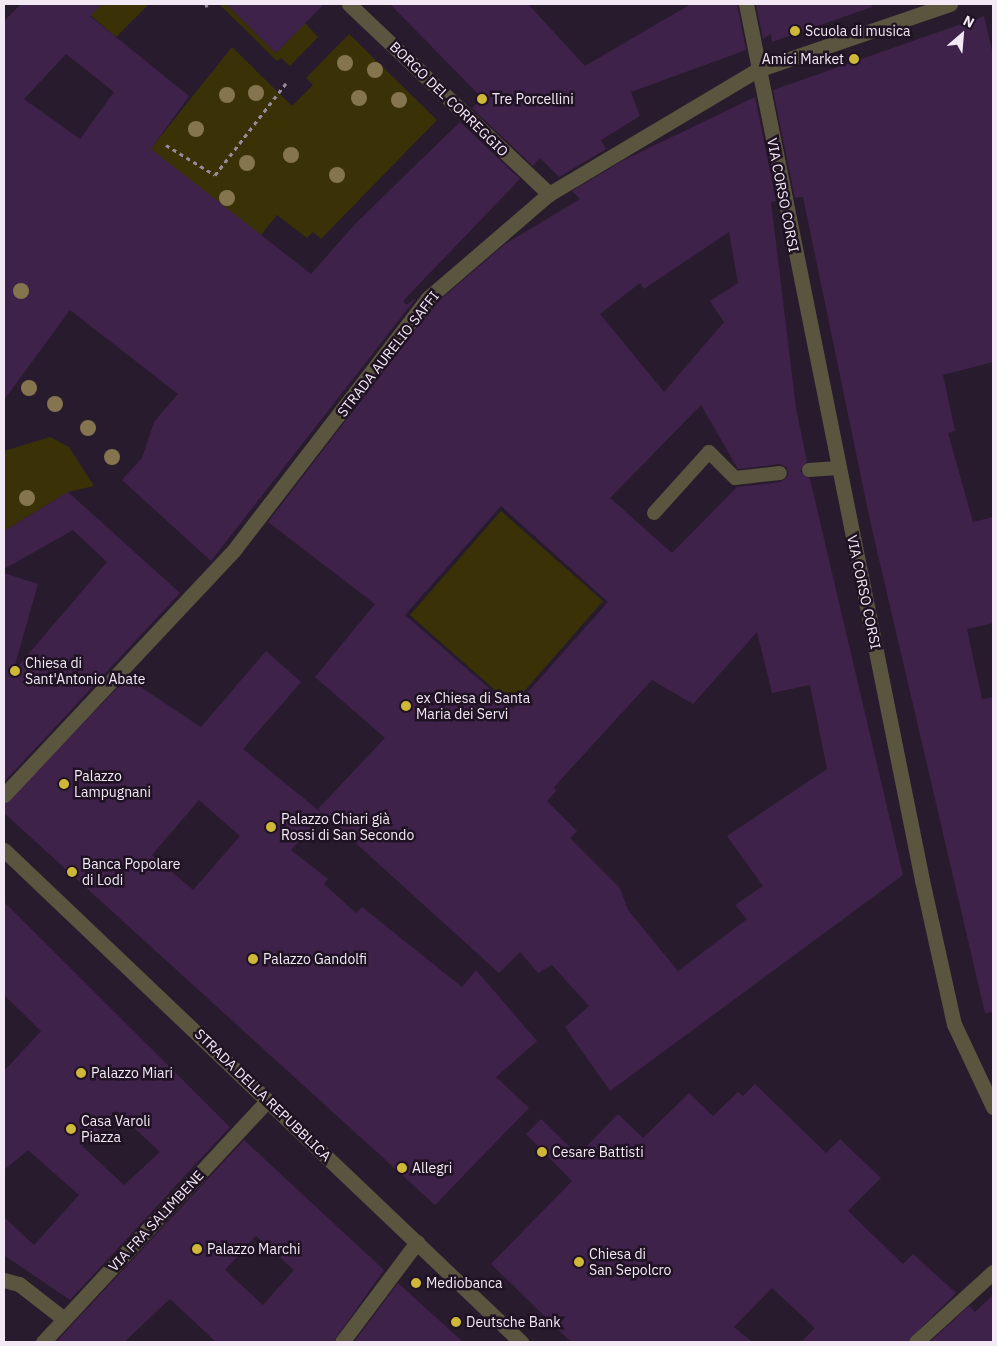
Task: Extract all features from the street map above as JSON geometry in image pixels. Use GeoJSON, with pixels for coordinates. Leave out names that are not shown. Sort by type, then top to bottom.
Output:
{"type":"FeatureCollection","features":[{"type":"Feature","properties":{"kind":"street","name":"BORGO DEL CORREGGIO"},"geometry":{"type":"LineString","coordinates":[[349,4],[549,194]]}},
{"type":"Feature","properties":{"kind":"street","name":"VIA CORSO CORSI"},"geometry":{"type":"LineString","coordinates":[[746,4],[757,70],[838,468],[954,1024],[993,1107]]}},
{"type":"Feature","properties":{"kind":"street","name":"STRADA AURELIO SAFFI"},"geometry":{"type":"LineString","coordinates":[[4,795],[234,550],[428,298],[549,194],[757,70],[950,4]]}},
{"type":"Feature","properties":{"kind":"street","name":"STRADA DELLA REPUBBLICA"},"geometry":{"type":"LineString","coordinates":[[4,851],[268,1100],[520,1342]]}},
{"type":"Feature","properties":{"kind":"street","name":"VIA FRA SALIMBENE"},"geometry":{"type":"LineString","coordinates":[[43,1342],[268,1100]]}},
{"type":"Feature","properties":{"kind":"street"},"geometry":{"type":"LineString","coordinates":[[342,1342],[416,1242]]}},
{"type":"Feature","properties":{"kind":"street"},"geometry":{"type":"LineString","coordinates":[[916,1342],[993,1272]]}},
{"type":"Feature","properties":{"kind":"street"},"geometry":{"type":"LineString","coordinates":[[4,1280],[19,1284],[64,1319]]}},
{"type":"Feature","properties":{"kind":"lane"},"geometry":{"type":"LineString","coordinates":[[654,513],[709,452],[735,478],[780,473]]}},
{"type":"Feature","properties":{"kind":"lane"},"geometry":{"type":"LineString","coordinates":[[809,470],[838,468]]}},
{"type":"Feature","properties":{"kind":"path"},"geometry":{"type":"LineString","coordinates":[[166,145],[215,174],[286,83]]}},
{"type":"Feature","properties":{"kind":"shaded area"},"geometry":{"type":"Polygon","coordinates":[[[102,4],[149,4],[116,37],[90,15],[102,4]]]}},
{"type":"Feature","properties":{"kind":"shaded area"},"geometry":{"type":"Polygon","coordinates":[[[219,4],[226,4],[276,53],[305,23],[318,37],[290,66],[281,58],[277,61],[219,4]]]}},
{"type":"Feature","properties":{"kind":"shaded area"},"geometry":{"type":"Polygon","coordinates":[[[349,34],[437,120],[321,239],[313,232],[307,238],[277,215],[261,235],[149,151],[232,47],[292,106],[313,85],[306,78],[349,34]]]}},
{"type":"Feature","properties":{"kind":"shaded area"},"geometry":{"type":"Polygon","coordinates":[[[50,437],[69,447],[94,486],[68,492],[4,531],[4,451],[50,437]]]}},
{"type":"Feature","properties":{"kind":"shaded area"},"geometry":{"type":"Polygon","coordinates":[[[501,511],[603,601],[512,705],[410,615],[501,511]]]}},
{"type":"Feature","properties":{"kind":"building"},"geometry":{"type":"Polygon","coordinates":[[[21,4],[102,4],[90,16],[189,96],[151,149],[311,274],[356,223],[460,122],[520,179],[403,301],[406,305],[416,298],[211,561],[122,480],[142,458],[154,422],[178,394],[70,310],[4,400],[4,21],[21,4]],[[66,54],[24,99],[80,139],[114,92],[66,54]]]}},
{"type":"Feature","properties":{"kind":"building"},"geometry":{"type":"Polygon","coordinates":[[[226,4],[324,4],[276,53],[226,4]]]}},
{"type":"Feature","properties":{"kind":"building"},"geometry":{"type":"Polygon","coordinates":[[[390,4],[528,4],[585,66],[691,4],[737,4],[746,50],[631,92],[640,116],[601,140],[606,149],[559,177],[540,158],[533,166],[472,108],[482,98],[390,4]]]}},
{"type":"Feature","properties":{"kind":"building"},"geometry":{"type":"Polygon","coordinates":[[[756,4],[871,4],[872,7],[772,42],[771,34],[763,39],[756,4]]]}},
{"type":"Feature","properties":{"kind":"building"},"geometry":{"type":"Polygon","coordinates":[[[984,16],[993,55],[993,362],[943,375],[955,431],[948,433],[973,522],[993,517],[993,623],[967,629],[982,699],[993,697],[993,1012],[985,1013],[871,525],[803,197],[795,198],[773,90],[984,16]]]}},
{"type":"Feature","properties":{"kind":"building"},"geometry":{"type":"Polygon","coordinates":[[[755,97],[776,201],[771,202],[796,408],[807,462],[800,471],[810,479],[903,875],[610,1091],[565,1027],[589,1006],[552,965],[538,973],[520,952],[499,973],[318,809],[385,738],[315,677],[375,604],[268,522],[435,304],[505,244],[580,199],[572,191],[624,160],[755,97]],[[729,232],[644,289],[640,283],[600,314],[664,392],[724,322],[710,301],[738,283],[729,232]],[[701,405],[610,498],[672,553],[737,487],[781,482],[788,476],[787,468],[780,464],[738,469],[701,405]],[[501,506],[405,615],[513,709],[608,602],[501,506]],[[757,632],[693,704],[652,680],[554,787],[556,791],[547,801],[577,831],[570,838],[620,888],[628,910],[678,971],[747,919],[735,905],[763,886],[727,836],[827,769],[810,685],[772,693],[757,632]]]}},
{"type":"Feature","properties":{"kind":"building"},"geometry":{"type":"Polygon","coordinates":[[[68,492],[180,593],[4,782],[4,573],[38,584],[13,672],[107,562],[73,530],[4,569],[4,531],[68,492]]]}},
{"type":"Feature","properties":{"kind":"building"},"geometry":{"type":"Polygon","coordinates":[[[266,651],[301,682],[243,749],[323,814],[291,850],[328,879],[324,884],[356,913],[362,907],[462,987],[476,970],[537,1041],[496,1077],[529,1108],[435,1205],[4,813],[4,804],[127,678],[201,727],[266,651]],[[199,800],[152,855],[193,890],[240,836],[199,800]]]}},
{"type":"Feature","properties":{"kind":"building"},"geometry":{"type":"Polygon","coordinates":[[[4,902],[230,1127],[70,1300],[4,1255],[4,1217],[34,1245],[79,1195],[28,1150],[4,1170],[4,1071],[41,1031],[4,995],[4,902]],[[116,1111],[82,1146],[124,1185],[160,1152],[116,1111]]]}},
{"type":"Feature","properties":{"kind":"building"},"geometry":{"type":"Polygon","coordinates":[[[755,1084],[826,1153],[840,1139],[881,1178],[848,1211],[903,1264],[913,1254],[956,1293],[907,1342],[801,1342],[815,1328],[772,1288],[734,1327],[752,1342],[571,1342],[491,1264],[572,1181],[526,1134],[541,1119],[578,1155],[618,1114],[643,1138],[689,1093],[713,1116],[738,1092],[743,1096],[755,1084]]]}},
{"type":"Feature","properties":{"kind":"building","name":"Palazzo Marchi"},"geometry":{"type":"Polygon","coordinates":[[[244,1140],[384,1270],[333,1342],[216,1342],[170,1299],[124,1342],[56,1342],[244,1140]],[[256,1236],[225,1270],[263,1305],[294,1270],[256,1236]]]}},
{"type":"Feature","properties":{"kind":"building"},"geometry":{"type":"Polygon","coordinates":[[[398,1283],[463,1342],[354,1342],[398,1283]]]}},
{"type":"Feature","properties":{"kind":"building"},"geometry":{"type":"Polygon","coordinates":[[[993,1295],[993,1342],[930,1342],[969,1306],[975,1312],[993,1295]]]}},
{"type":"Feature","properties":{"kind":"place","name":"Scuola di musica"},"geometry":{"type":"Point","coordinates":[795,31]}},
{"type":"Feature","properties":{"kind":"place","name":"Amici Market"},"geometry":{"type":"Point","coordinates":[854,59]}},
{"type":"Feature","properties":{"kind":"place","name":"Tre Porcellini"},"geometry":{"type":"Point","coordinates":[482,99]}},
{"type":"Feature","properties":{"kind":"place","name":"Chiesa di Sant'Antonio Abate"},"geometry":{"type":"Point","coordinates":[15,671]}},
{"type":"Feature","properties":{"kind":"place","name":"ex Chiesa di Santa Maria dei Servi"},"geometry":{"type":"Point","coordinates":[406,706]}},
{"type":"Feature","properties":{"kind":"place","name":"Palazzo Lampugnani"},"geometry":{"type":"Point","coordinates":[64,784]}},
{"type":"Feature","properties":{"kind":"place","name":"Palazzo Chiari già Rossi di San Secondo"},"geometry":{"type":"Point","coordinates":[271,827]}},
{"type":"Feature","properties":{"kind":"place","name":"Banca Popolare di Lodi"},"geometry":{"type":"Point","coordinates":[72,872]}},
{"type":"Feature","properties":{"kind":"place","name":"Palazzo Gandolfi"},"geometry":{"type":"Point","coordinates":[253,959]}},
{"type":"Feature","properties":{"kind":"place","name":"Palazzo Miari"},"geometry":{"type":"Point","coordinates":[81,1073]}},
{"type":"Feature","properties":{"kind":"place","name":"Casa Varoli Piazza"},"geometry":{"type":"Point","coordinates":[71,1129]}},
{"type":"Feature","properties":{"kind":"place","name":"Cesare Battisti"},"geometry":{"type":"Point","coordinates":[542,1152]}},
{"type":"Feature","properties":{"kind":"place","name":"Allegri"},"geometry":{"type":"Point","coordinates":[402,1168]}},
{"type":"Feature","properties":{"kind":"place","name":"Palazzo Marchi"},"geometry":{"type":"Point","coordinates":[197,1249]}},
{"type":"Feature","properties":{"kind":"place","name":"Chiesa di San Sepolcro"},"geometry":{"type":"Point","coordinates":[579,1262]}},
{"type":"Feature","properties":{"kind":"place","name":"Mediobanca"},"geometry":{"type":"Point","coordinates":[416,1283]}},
{"type":"Feature","properties":{"kind":"place","name":"Deutsche Bank"},"geometry":{"type":"Point","coordinates":[456,1322]}}]}
